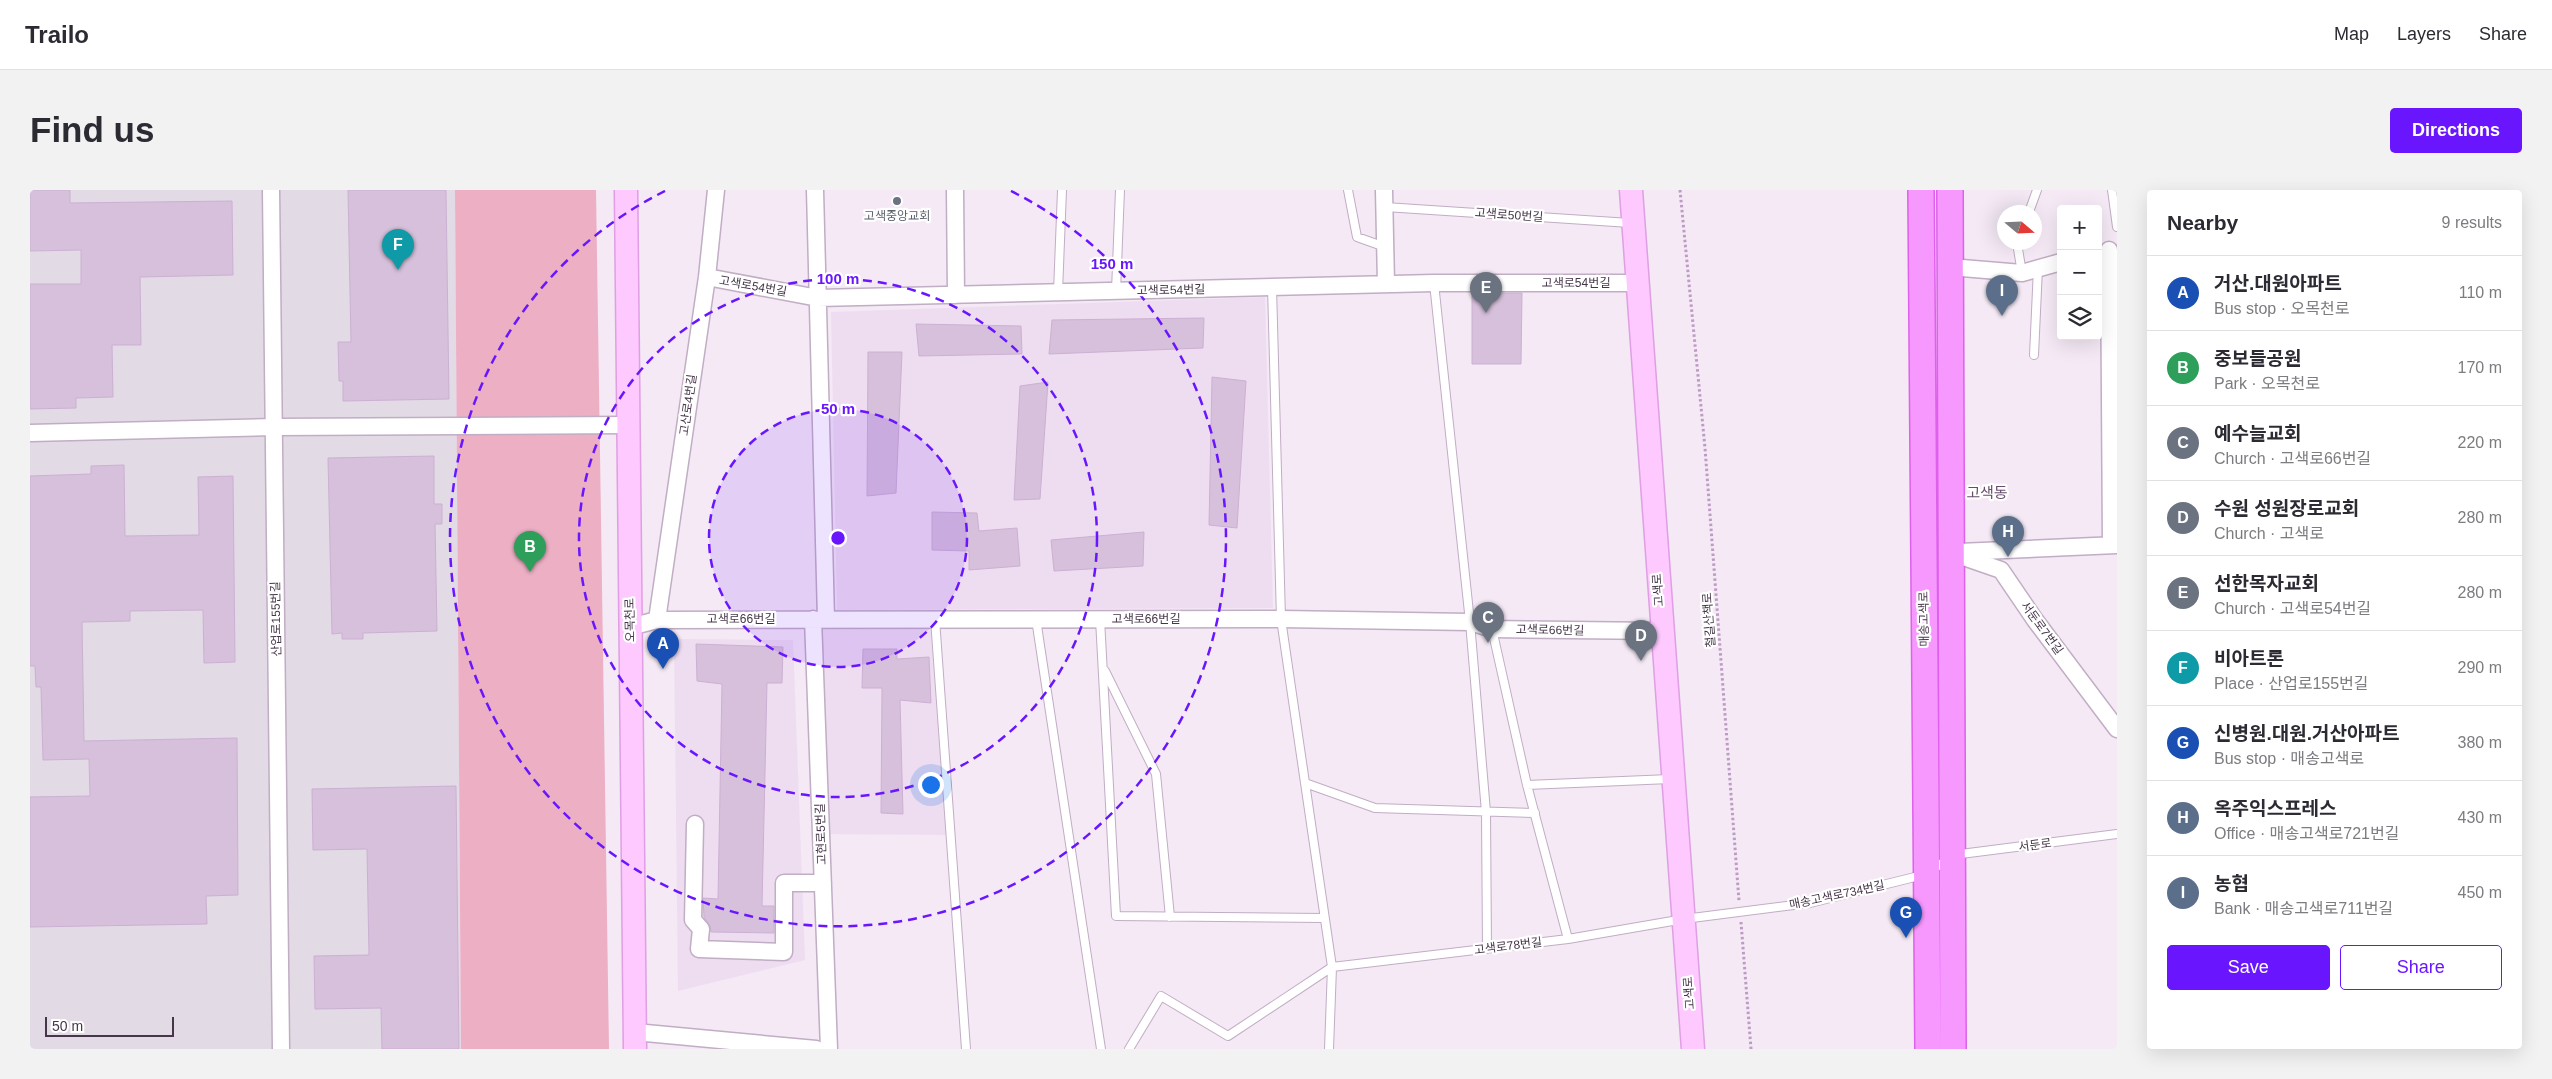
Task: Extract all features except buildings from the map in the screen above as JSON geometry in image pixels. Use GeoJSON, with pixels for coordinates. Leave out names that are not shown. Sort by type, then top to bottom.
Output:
{"type":"FeatureCollection","features":[{"type":"Feature","properties":{"kind":"main road","name":"매송고색로"},"geometry":{"type":"LineString","coordinates":[[1921,190],[1935,267],[1949,552],[1953,855],[1953,1049]]}},
{"type":"Feature","properties":{"kind":"main road","name":"매송고색로"},"geometry":{"type":"LineString","coordinates":[[1928,1049],[1928,874],[1935,267],[1950,190]]}},
{"type":"Feature","properties":{"kind":"street","name":"산업로155번길"},"geometry":{"type":"LineString","coordinates":[[271,190],[281,1049]]}},
{"type":"Feature","properties":{"kind":"street","name":"오목천로"},"geometry":{"type":"LineString","coordinates":[[626,190],[635,1041]]}},
{"type":"Feature","properties":{"kind":"street","name":"고산로4번길"},"geometry":{"type":"LineString","coordinates":[[656,620],[706,277],[716,190]]}},
{"type":"Feature","properties":{"kind":"street","name":"고현로5번길"},"geometry":{"type":"LineString","coordinates":[[815,190],[818,298],[823,883],[829,1049]]}},
{"type":"Feature","properties":{"kind":"street"},"geometry":{"type":"LineString","coordinates":[[955,190],[956,295]]}},
{"type":"Feature","properties":{"kind":"street"},"geometry":{"type":"LineString","coordinates":[[1384,190],[1386,284]]}},
{"type":"Feature","properties":{"kind":"street","name":"고색로"},"geometry":{"type":"LineString","coordinates":[[1631,190],[1661,631],[1675,779],[1693,1049]]}},
{"type":"Feature","properties":{"kind":"street"},"geometry":{"type":"LineString","coordinates":[[1949,552],[2114,545],[2108,250]]}},
{"type":"Feature","properties":{"kind":"street"},"geometry":{"type":"LineString","coordinates":[[1935,267],[2030,271],[2057,263]]}},
{"type":"Feature","properties":{"kind":"street","name":"고색로54번길"},"geometry":{"type":"LineString","coordinates":[[706,277],[818,298],[1434,283],[1638,283]]}},
{"type":"Feature","properties":{"kind":"street"},"geometry":{"type":"LineString","coordinates":[[30,434],[274,427],[628,425]]}},
{"type":"Feature","properties":{"kind":"street","name":"서둔로7번길"},"geometry":{"type":"LineString","coordinates":[[1949,552],[2001,570],[2046,635],[2117,729]]}},
{"type":"Feature","properties":{"kind":"street","name":"고색로66번길"},"geometry":{"type":"LineString","coordinates":[[630,627],[656,620],[1281,619],[1470,622],[1492,629],[1661,631]]}},
{"type":"Feature","properties":{"kind":"street"},"geometry":{"type":"LineString","coordinates":[[695,824],[693,920],[701,928],[699,948],[704,956],[784,952],[784,883],[823,883]]}},
{"type":"Feature","properties":{"kind":"street"},"geometry":{"type":"LineString","coordinates":[[635,1041],[816,1049]]}},
{"type":"Feature","properties":{"kind":"lane"},"geometry":{"type":"LineString","coordinates":[[1058,292],[1062,190]]}},
{"type":"Feature","properties":{"kind":"lane"},"geometry":{"type":"LineString","coordinates":[[1116,291],[1120,190]]}},
{"type":"Feature","properties":{"kind":"lane"},"geometry":{"type":"LineString","coordinates":[[1348,190],[1357,236],[1385,247]]}},
{"type":"Feature","properties":{"kind":"lane"},"geometry":{"type":"LineString","coordinates":[[2032,205],[2037,190]]}},
{"type":"Feature","properties":{"kind":"lane"},"geometry":{"type":"LineString","coordinates":[[2112,190],[2117,227]]}},
{"type":"Feature","properties":{"kind":"lane","name":"고색로50번길"},"geometry":{"type":"LineString","coordinates":[[1385,206],[1634,224]]}},
{"type":"Feature","properties":{"kind":"lane"},"geometry":{"type":"LineString","coordinates":[[2019,250],[2030,271],[2034,355]]}},
{"type":"Feature","properties":{"kind":"lane"},"geometry":{"type":"LineString","coordinates":[[1434,283],[1470,622],[1486,812],[1488,949]]}},
{"type":"Feature","properties":{"kind":"lane"},"geometry":{"type":"LineString","coordinates":[[1272,287],[1281,619],[1332,967],[1329,1049]]}},
{"type":"Feature","properties":{"kind":"lane"},"geometry":{"type":"LineString","coordinates":[[935,619],[966,1049]]}},
{"type":"Feature","properties":{"kind":"lane"},"geometry":{"type":"LineString","coordinates":[[1036,619],[1101,1049]]}},
{"type":"Feature","properties":{"kind":"lane"},"geometry":{"type":"LineString","coordinates":[[1100,619],[1116,916],[1324,918]]}},
{"type":"Feature","properties":{"kind":"lane"},"geometry":{"type":"LineString","coordinates":[[1492,629],[1527,785],[1568,939]]}},
{"type":"Feature","properties":{"kind":"lane"},"geometry":{"type":"LineString","coordinates":[[1103,667],[1156,774],[1170,916]]}},
{"type":"Feature","properties":{"kind":"lane"},"geometry":{"type":"LineString","coordinates":[[1527,785],[1675,779]]}},
{"type":"Feature","properties":{"kind":"lane"},"geometry":{"type":"LineString","coordinates":[[1305,783],[1375,808],[1535,813]]}},
{"type":"Feature","properties":{"kind":"lane","name":"서둔로"},"geometry":{"type":"LineString","coordinates":[[1953,855],[2117,834]]}},
{"type":"Feature","properties":{"kind":"lane","name":"매송고색로734번길"},"geometry":{"type":"LineString","coordinates":[[1684,918],[1810,903],[1928,874],[1953,855]]}},
{"type":"Feature","properties":{"kind":"lane","name":"고색로78번길"},"geometry":{"type":"LineString","coordinates":[[1332,967],[1568,939],[1684,918]]}},
{"type":"Feature","properties":{"kind":"lane"},"geometry":{"type":"LineString","coordinates":[[1129,1049],[1161,996],[1228,1036],[1332,967]]}},
{"type":"Feature","properties":{"kind":"path","name":"철길산책로"},"geometry":{"type":"LineString","coordinates":[[1680,190],[1700,417],[1705,448],[1750,1049]]}},
{"type":"Feature","properties":{"kind":"shaded area"},"geometry":{"type":"Polygon","coordinates":[[[30,190],[455,190],[461,1049],[30,1049],[30,190]]]}},
{"type":"Feature","properties":{"kind":"shaded area"},"geometry":{"type":"Polygon","coordinates":[[[455,190],[596,190],[609,1049],[461,1049],[455,190]]]}},
{"type":"Feature","properties":{"kind":"shaded area"},"geometry":{"type":"Polygon","coordinates":[[[1265,297],[1273,608],[837,610],[831,312],[1265,297]]]}},
{"type":"Feature","properties":{"kind":"shaded area"},"geometry":{"type":"Polygon","coordinates":[[[819,625],[932,626],[946,835],[821,834],[819,625]]]}},
{"type":"Feature","properties":{"kind":"shaded area"},"geometry":{"type":"Polygon","coordinates":[[[674,639],[793,640],[805,960],[678,991],[674,639]]]}},
{"type":"Feature","properties":{"kind":"place","name":"고색중앙교회"},"geometry":{"type":"Point","coordinates":[897,201]}},
{"type":"Feature","properties":{"kind":"place","name":"비아트론"},"geometry":{"type":"Point","coordinates":[398,270]}},
{"type":"Feature","properties":{"kind":"place","name":"선한목자교회"},"geometry":{"type":"Point","coordinates":[1486,313]}},
{"type":"Feature","properties":{"kind":"place","name":"농협"},"geometry":{"type":"Point","coordinates":[2002,316]}},
{"type":"Feature","properties":{"kind":"place","name":"옥주익스프레스"},"geometry":{"type":"Point","coordinates":[2008,557]}},
{"type":"Feature","properties":{"kind":"place","name":"중보들공원"},"geometry":{"type":"Point","coordinates":[530,572]}},
{"type":"Feature","properties":{"kind":"place","name":"예수늘교회"},"geometry":{"type":"Point","coordinates":[1488,643]}},
{"type":"Feature","properties":{"kind":"place","name":"수원 성원장로교회"},"geometry":{"type":"Point","coordinates":[1641,661]}},
{"type":"Feature","properties":{"kind":"place","name":"거산.대원아파트"},"geometry":{"type":"Point","coordinates":[663,669]}},
{"type":"Feature","properties":{"kind":"place","name":"신병원.대원.거산아파트"},"geometry":{"type":"Point","coordinates":[1906,938]}},
{"type":"Feature","properties":{"kind":"district","name":"고색동"},"geometry":{"type":"Point","coordinates":[1987,493]}}]}
